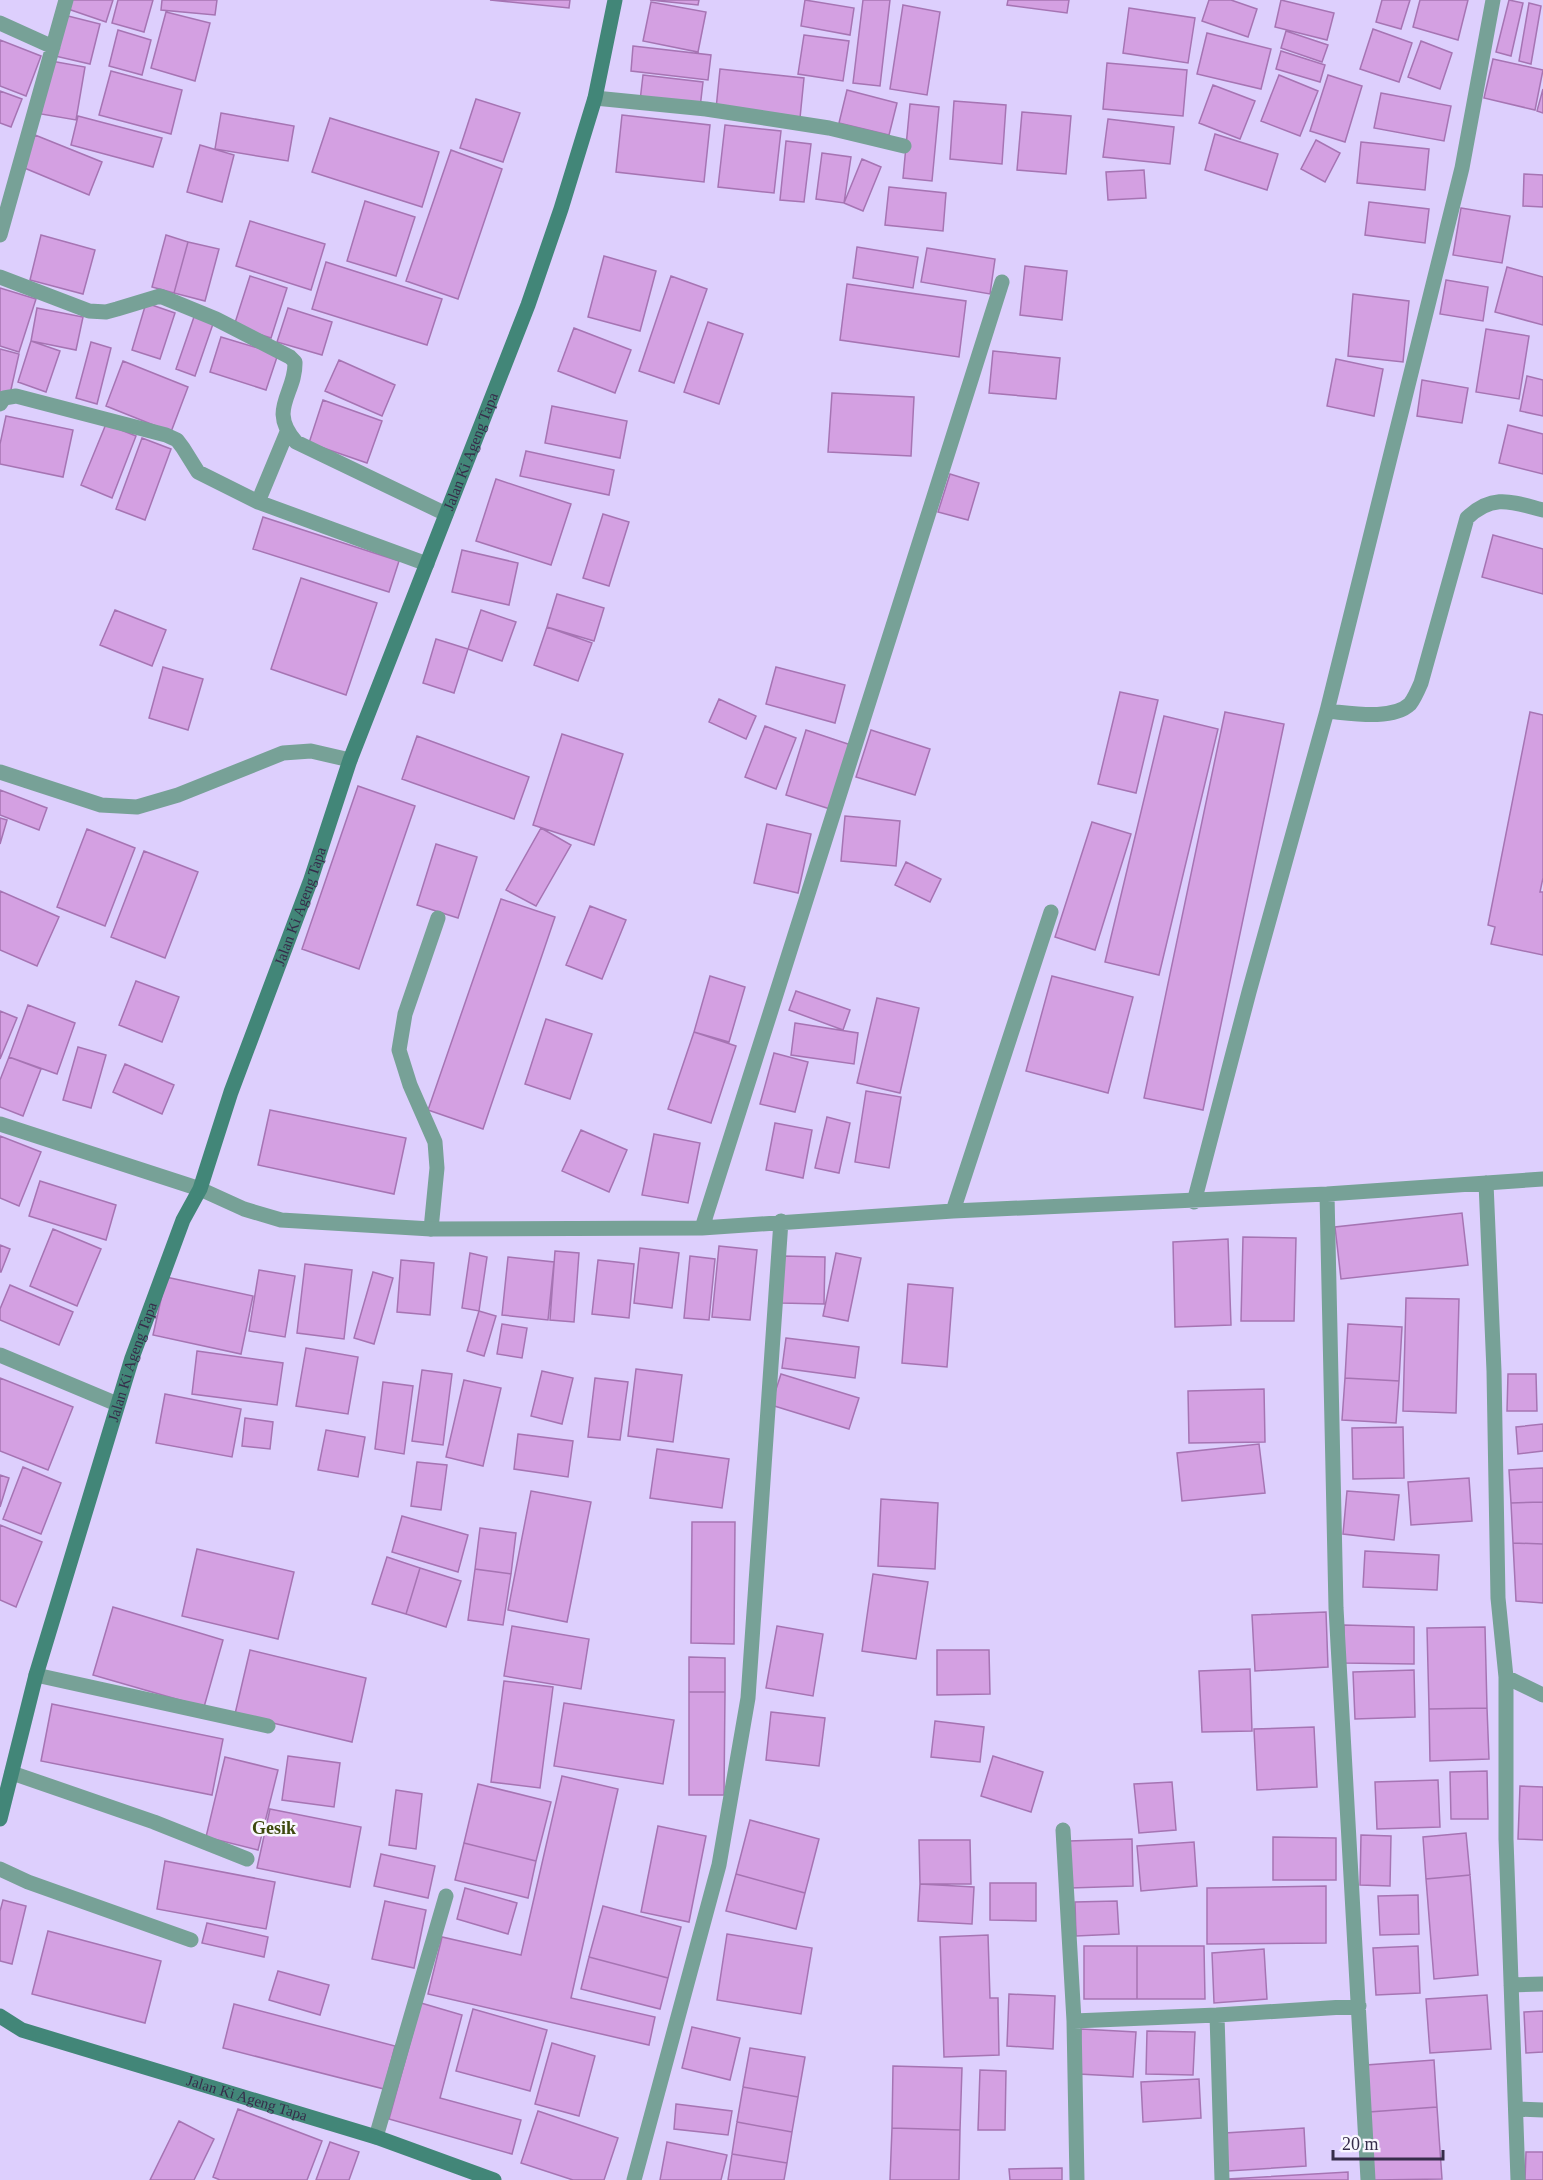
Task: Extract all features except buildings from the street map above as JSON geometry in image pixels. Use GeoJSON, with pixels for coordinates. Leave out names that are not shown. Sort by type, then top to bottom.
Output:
{"type":"FeatureCollection","features":[{"type":"Feature","properties":{"kind":"street"},"geometry":{"type":"LineString","coordinates":[[0,236],[66,0]]}},
{"type":"Feature","properties":{"kind":"street","name":"Jalan Ki Ageng Tapa"},"geometry":{"type":"LineString","coordinates":[[0,1819],[36,1675],[132,1358],[183,1220],[200,1189],[231,1092],[310,882],[350,760],[528,305],[561,209],[595,98],[615,0]]}},
{"type":"Feature","properties":{"kind":"street"},"geometry":{"type":"LineString","coordinates":[[1194,1202],[1249,992],[1328,711],[1462,168],[1493,0]]}},
{"type":"Feature","properties":{"kind":"street"},"geometry":{"type":"LineString","coordinates":[[0,23],[53,47]]}},
{"type":"Feature","properties":{"kind":"street"},"geometry":{"type":"LineString","coordinates":[[595,98],[706,109],[829,128],[904,146]]}},
{"type":"Feature","properties":{"kind":"street"},"geometry":{"type":"LineString","coordinates":[[0,277],[89,311],[106,312],[160,296],[216,319],[290,357],[295,362],[295,369],[284,402],[283,420],[287,432],[296,442],[446,514]]}},
{"type":"Feature","properties":{"kind":"street"},"geometry":{"type":"LineString","coordinates":[[702,1227],[1002,282]]}},
{"type":"Feature","properties":{"kind":"street"},"geometry":{"type":"LineString","coordinates":[[0,404],[4,398],[16,396],[166,435],[177,440],[198,472],[258,502],[427,564]]}},
{"type":"Feature","properties":{"kind":"street"},"geometry":{"type":"LineString","coordinates":[[258,502],[287,432]]}},
{"type":"Feature","properties":{"kind":"street"},"geometry":{"type":"LineString","coordinates":[[1328,711],[1375,715],[1396,712],[1410,704],[1421,684],[1467,518],[1479,506],[1504,500],[1543,510]]}},
{"type":"Feature","properties":{"kind":"street"},"geometry":{"type":"LineString","coordinates":[[0,772],[101,805],[137,807],[178,795],[283,753],[311,751],[350,760]]}},
{"type":"Feature","properties":{"kind":"street"},"geometry":{"type":"LineString","coordinates":[[953,1210],[1051,912]]}},
{"type":"Feature","properties":{"kind":"street"},"geometry":{"type":"LineString","coordinates":[[430,1229],[437,1168],[435,1142],[410,1085],[399,1050],[405,1014],[438,918]]}},
{"type":"Feature","properties":{"kind":"street"},"geometry":{"type":"LineString","coordinates":[[0,1124],[200,1189],[244,1209],[281,1220],[430,1229],[702,1227],[953,1210],[1194,1202],[1543,1179]]}},
{"type":"Feature","properties":{"kind":"street"},"geometry":{"type":"LineString","coordinates":[[1486,1183],[1494,1371],[1498,1598],[1506,1677],[1506,1839],[1518,2180]]}},
{"type":"Feature","properties":{"kind":"street"},"geometry":{"type":"LineString","coordinates":[[1327,1194],[1336,1608],[1368,2180]]}},
{"type":"Feature","properties":{"kind":"street"},"geometry":{"type":"LineString","coordinates":[[634,2180],[719,1865],[748,1698],[781,1221]]}},
{"type":"Feature","properties":{"kind":"street"},"geometry":{"type":"LineString","coordinates":[[0,1355],[117,1404]]}},
{"type":"Feature","properties":{"kind":"street"},"geometry":{"type":"LineString","coordinates":[[36,1675],[268,1726]]}},
{"type":"Feature","properties":{"kind":"street"},"geometry":{"type":"LineString","coordinates":[[1506,1677],[1543,1695]]}},
{"type":"Feature","properties":{"kind":"street"},"geometry":{"type":"LineString","coordinates":[[12,1773],[143,1818],[247,1859]]}},
{"type":"Feature","properties":{"kind":"street"},"geometry":{"type":"LineString","coordinates":[[1063,1830],[1074,2020],[1077,2180]]}},
{"type":"Feature","properties":{"kind":"street"},"geometry":{"type":"LineString","coordinates":[[0,1869],[28,1882],[191,1940]]}},
{"type":"Feature","properties":{"kind":"street"},"geometry":{"type":"LineString","coordinates":[[376,2138],[446,1896]]}},
{"type":"Feature","properties":{"kind":"street"},"geometry":{"type":"LineString","coordinates":[[1511,1985],[1543,1984]]}},
{"type":"Feature","properties":{"kind":"street"},"geometry":{"type":"LineString","coordinates":[[1074,2020],[1217,2015],[1359,2006]]}},
{"type":"Feature","properties":{"kind":"street"},"geometry":{"type":"LineString","coordinates":[[1217,2015],[1222,2180]]}},
{"type":"Feature","properties":{"kind":"street","name":"Jalan Ki Ageng Tapa"},"geometry":{"type":"LineString","coordinates":[[0,2016],[22,2030],[376,2138],[494,2180]]}},
{"type":"Feature","properties":{"kind":"street"},"geometry":{"type":"LineString","coordinates":[[1516,2109],[1543,2110]]}},
{"type":"Feature","properties":{"kind":"district","name":"Gesik"},"geometry":{"type":"Point","coordinates":[274,1828]}}]}
